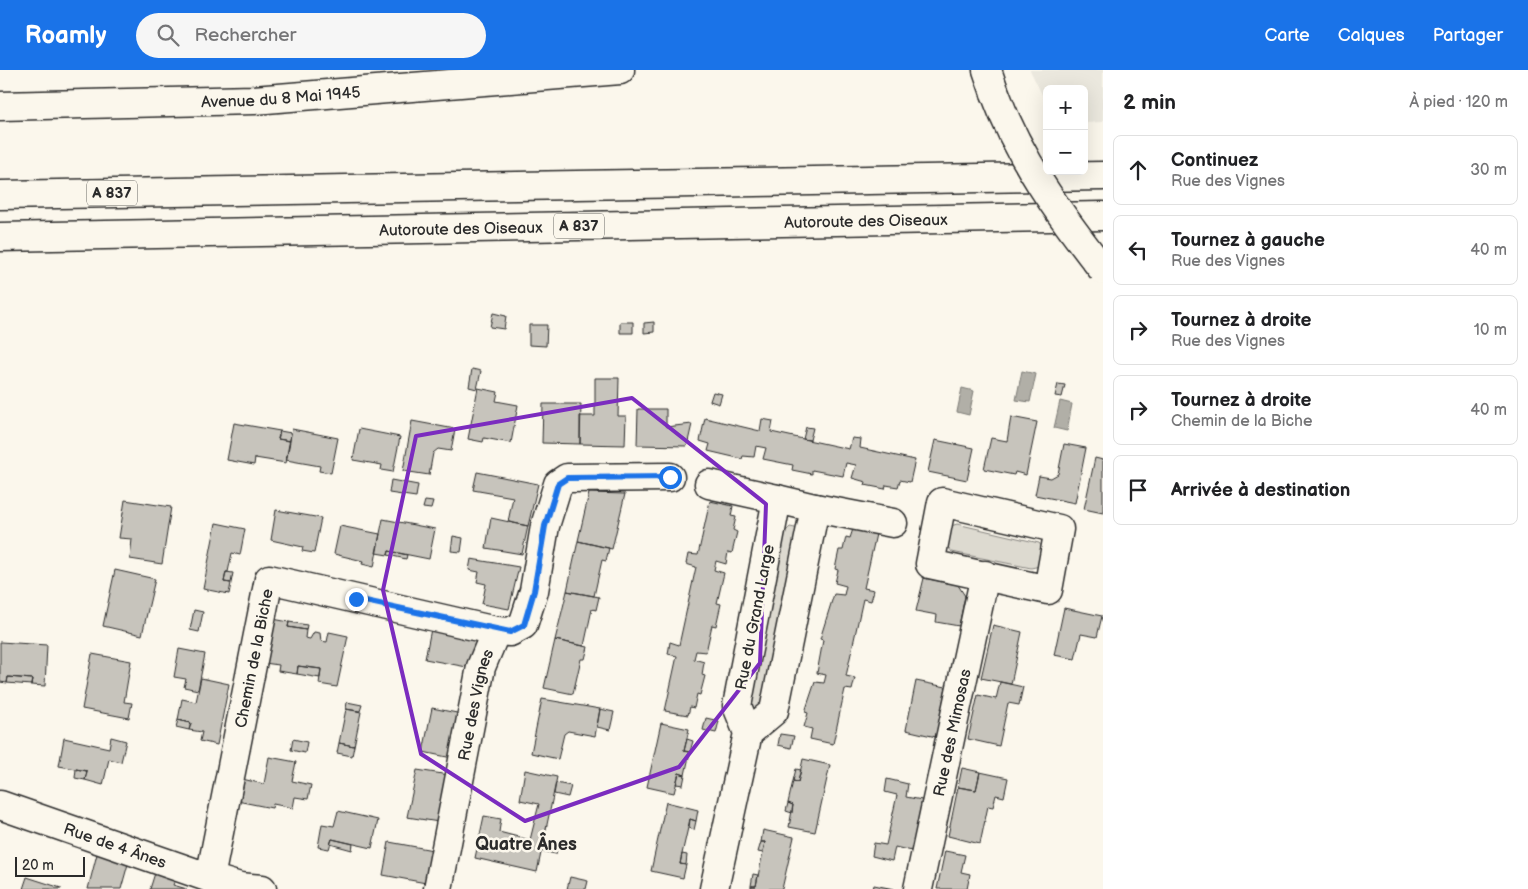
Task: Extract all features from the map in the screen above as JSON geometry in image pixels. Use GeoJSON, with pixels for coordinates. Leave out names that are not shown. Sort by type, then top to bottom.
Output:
{"type":"FeatureCollection","features":[{"type":"Feature","properties":{"kind":"main road","name":"Avenue du 8 Mai 1945"},"geometry":{"type":"LineString","coordinates":[[0,106],[254,100],[620,70]]}},
{"type":"Feature","properties":{"kind":"main road"},"geometry":{"type":"LineString","coordinates":[[991,82],[1005,120],[1027,161],[1072,229],[1103,270]]}},
{"type":"Feature","properties":{"kind":"main road","name":"A 837"},"geometry":{"type":"LineString","coordinates":[[0,195],[1103,176]]}},
{"type":"Feature","properties":{"kind":"main road"},"geometry":{"type":"LineString","coordinates":[[0,179],[225,191]]}},
{"type":"Feature","properties":{"kind":"main road","name":"Autoroute des Oiseaux"},"geometry":{"type":"LineString","coordinates":[[0,237],[1103,216]]}},
{"type":"Feature","properties":{"kind":"main road"},"geometry":{"type":"LineString","coordinates":[[0,241],[55,236]]}},
{"type":"Feature","properties":{"kind":"main road","name":"Rue des Vignes"},"geometry":{"type":"LineString","coordinates":[[438,889],[481,667],[496,631],[510,632],[524,625],[534,591],[545,526],[558,484],[567,478],[670,477]]}},
{"type":"Feature","properties":{"kind":"main road"},"geometry":{"type":"LineString","coordinates":[[709,484],[815,508],[893,522]]}},
{"type":"Feature","properties":{"kind":"main road","name":"Rue du Grand Large"},"geometry":{"type":"LineString","coordinates":[[748,734],[737,706],[777,498]]}},
{"type":"Feature","properties":{"kind":"main road"},"geometry":{"type":"LineString","coordinates":[[942,502],[1060,528],[1048,590],[985,575],[930,564],[942,502]]}},
{"type":"Feature","properties":{"kind":"main road"},"geometry":{"type":"LineString","coordinates":[[714,889],[748,734],[774,711],[815,508]]}},
{"type":"Feature","properties":{"kind":"main road","name":"Rue des Mimosas"},"geometry":{"type":"LineString","coordinates":[[918,889],[985,575]]}},
{"type":"Feature","properties":{"kind":"main road","name":"Chemin de la Biche"},"geometry":{"type":"LineString","coordinates":[[210,878],[269,579],[496,631]]}},
{"type":"Feature","properties":{"kind":"main road","name":"Rue de 4 Ânes"},"geometry":{"type":"LineString","coordinates":[[0,805],[210,878],[240,887],[262,889]]}},
{"type":"Feature","properties":{"kind":"highlighted area"},"geometry":{"type":"Polygon","coordinates":[[[632,398],[766,504],[760,663],[679,767],[525,821],[421,754],[383,590],[416,436],[632,398]]]}},
{"type":"Feature","properties":{"kind":"shaded area"},"geometry":{"type":"Polygon","coordinates":[[[1030,70],[1103,70],[1103,122],[1088,123],[1088,85],[1043,85],[1043,97],[1030,70]]]}},
{"type":"Feature","properties":{"kind":"shaded area"},"geometry":{"type":"Polygon","coordinates":[[[1022,371],[1036,374],[1030,402],[1016,400],[1022,371]]]}},
{"type":"Feature","properties":{"kind":"shaded area"},"geometry":{"type":"Polygon","coordinates":[[[962,388],[974,391],[969,415],[957,412],[962,388]]]}},
{"type":"Feature","properties":{"kind":"shaded area"},"geometry":{"type":"Polygon","coordinates":[[[1060,401],[1072,404],[1067,431],[1054,428],[1060,401]]]}},
{"type":"Feature","properties":{"kind":"shaded area"},"geometry":{"type":"Polygon","coordinates":[[[957,524],[1039,543],[1042,547],[1040,566],[1031,568],[952,552],[944,542],[951,526],[957,524]]]}},
{"type":"Feature","properties":{"kind":"shaded area"},"geometry":{"type":"Polygon","coordinates":[[[790,527],[795,528],[800,535],[762,701],[760,707],[752,710],[749,700],[783,534],[790,527]]]}},
{"type":"Feature","properties":{"kind":"building"},"geometry":{"type":"Polygon","coordinates":[[[493,313],[506,316],[504,329],[490,327],[493,313]]]}},
{"type":"Feature","properties":{"kind":"building"},"geometry":{"type":"Polygon","coordinates":[[[620,322],[633,322],[633,333],[620,333],[620,322]]]}},
{"type":"Feature","properties":{"kind":"building"},"geometry":{"type":"Polygon","coordinates":[[[654,322],[654,332],[644,333],[644,323],[654,322]]]}},
{"type":"Feature","properties":{"kind":"building"},"geometry":{"type":"Polygon","coordinates":[[[529,325],[547,325],[546,346],[529,345],[529,325]]]}},
{"type":"Feature","properties":{"kind":"building"},"geometry":{"type":"Polygon","coordinates":[[[472,369],[481,371],[477,389],[469,387],[472,369]]]}},
{"type":"Feature","properties":{"kind":"building"},"geometry":{"type":"Polygon","coordinates":[[[595,378],[619,378],[618,416],[626,416],[625,445],[580,444],[580,416],[595,416],[595,378]]]}},
{"type":"Feature","properties":{"kind":"building"},"geometry":{"type":"Polygon","coordinates":[[[1058,384],[1065,385],[1062,397],[1055,396],[1058,384]]]}},
{"type":"Feature","properties":{"kind":"building"},"geometry":{"type":"Polygon","coordinates":[[[478,388],[498,392],[496,401],[518,405],[511,443],[484,438],[483,442],[468,439],[478,388]]]}},
{"type":"Feature","properties":{"kind":"building"},"geometry":{"type":"Polygon","coordinates":[[[713,392],[722,394],[719,404],[710,401],[713,392]]]}},
{"type":"Feature","properties":{"kind":"building"},"geometry":{"type":"Polygon","coordinates":[[[543,404],[581,404],[580,444],[542,443],[543,404]]]}},
{"type":"Feature","properties":{"kind":"building"},"geometry":{"type":"Polygon","coordinates":[[[638,409],[666,409],[666,427],[692,424],[687,446],[637,445],[638,409]]]}},
{"type":"Feature","properties":{"kind":"building"},"geometry":{"type":"Polygon","coordinates":[[[1011,417],[1037,422],[1026,475],[1015,472],[1014,475],[984,469],[991,438],[1007,441],[1011,417]]]}},
{"type":"Feature","properties":{"kind":"building"},"geometry":{"type":"Polygon","coordinates":[[[705,418],[760,431],[762,419],[773,421],[771,432],[849,449],[852,438],[861,439],[860,448],[915,460],[910,482],[900,480],[898,487],[886,485],[885,489],[865,485],[866,482],[852,478],[856,465],[846,463],[843,476],[812,470],[812,474],[792,470],[793,465],[763,459],[766,448],[756,446],[754,457],[743,456],[742,459],[708,451],[710,444],[700,441],[705,418]]]}},
{"type":"Feature","properties":{"kind":"building"},"geometry":{"type":"Polygon","coordinates":[[[412,421],[455,429],[451,451],[438,449],[433,453],[429,475],[403,471],[412,421]]]}},
{"type":"Feature","properties":{"kind":"building"},"geometry":{"type":"Polygon","coordinates":[[[234,423],[280,431],[278,439],[290,441],[286,463],[255,458],[254,465],[227,460],[234,423]]]}},
{"type":"Feature","properties":{"kind":"building"},"geometry":{"type":"Polygon","coordinates":[[[806,427],[813,428],[810,440],[803,439],[806,427]]]}},
{"type":"Feature","properties":{"kind":"building"},"geometry":{"type":"Polygon","coordinates":[[[292,429],[338,438],[331,473],[319,471],[320,466],[286,460],[292,429]]]}},
{"type":"Feature","properties":{"kind":"building"},"geometry":{"type":"Polygon","coordinates":[[[359,429],[400,437],[393,472],[381,470],[382,465],[353,460],[359,429]]]}},
{"type":"Feature","properties":{"kind":"building"},"geometry":{"type":"Polygon","coordinates":[[[280,431],[291,433],[290,441],[278,439],[280,431]]]}},
{"type":"Feature","properties":{"kind":"building"},"geometry":{"type":"Polygon","coordinates":[[[935,440],[974,448],[967,480],[928,472],[935,440]]]}},
{"type":"Feature","properties":{"kind":"building"},"geometry":{"type":"Polygon","coordinates":[[[1064,444],[1086,448],[1075,503],[1035,495],[1039,476],[1051,478],[1058,474],[1064,444]]]}},
{"type":"Feature","properties":{"kind":"building"},"geometry":{"type":"Polygon","coordinates":[[[1095,458],[1103,460],[1103,513],[1084,509],[1095,458]]]}},
{"type":"Feature","properties":{"kind":"building"},"geometry":{"type":"Polygon","coordinates":[[[477,472],[538,484],[528,526],[508,522],[513,497],[473,490],[477,472]]]}},
{"type":"Feature","properties":{"kind":"building"},"geometry":{"type":"Polygon","coordinates":[[[391,480],[418,485],[416,497],[389,493],[391,480]]]}},
{"type":"Feature","properties":{"kind":"building"},"geometry":{"type":"Polygon","coordinates":[[[589,493],[625,494],[612,549],[578,541],[589,493]]]}},
{"type":"Feature","properties":{"kind":"building"},"geometry":{"type":"Polygon","coordinates":[[[125,500],[171,507],[162,564],[130,559],[132,539],[119,538],[125,500]]]}},
{"type":"Feature","properties":{"kind":"building"},"geometry":{"type":"Polygon","coordinates":[[[425,501],[433,502],[431,509],[423,508],[425,501]]]}},
{"type":"Feature","properties":{"kind":"building"},"geometry":{"type":"Polygon","coordinates":[[[710,501],[733,506],[731,516],[736,517],[733,530],[737,532],[732,553],[728,552],[726,564],[716,561],[714,570],[724,573],[717,603],[721,604],[716,626],[712,625],[706,652],[696,651],[694,659],[704,662],[702,675],[705,676],[700,695],[697,694],[694,708],[690,707],[688,715],[665,711],[677,656],[668,654],[670,642],[679,645],[696,567],[686,564],[688,554],[698,555],[710,501]]]}},
{"type":"Feature","properties":{"kind":"building"},"geometry":{"type":"Polygon","coordinates":[[[276,510],[321,518],[314,553],[302,551],[303,547],[271,540],[276,510]]]}},
{"type":"Feature","properties":{"kind":"building"},"geometry":{"type":"Polygon","coordinates":[[[491,518],[528,526],[522,554],[486,548],[491,518]]]}},
{"type":"Feature","properties":{"kind":"building"},"geometry":{"type":"Polygon","coordinates":[[[383,519],[435,529],[429,559],[389,551],[388,555],[376,553],[383,519]]]}},
{"type":"Feature","properties":{"kind":"building"},"geometry":{"type":"Polygon","coordinates":[[[216,523],[245,529],[240,555],[232,553],[228,572],[226,572],[224,582],[231,583],[229,594],[203,589],[216,523]]]}},
{"type":"Feature","properties":{"kind":"building"},"geometry":{"type":"Polygon","coordinates":[[[340,526],[380,534],[374,567],[362,564],[363,561],[334,554],[340,526]]]}},
{"type":"Feature","properties":{"kind":"building"},"geometry":{"type":"Polygon","coordinates":[[[853,529],[876,534],[864,588],[874,590],[871,601],[863,599],[846,676],[855,678],[852,690],[845,689],[833,744],[810,739],[812,729],[804,727],[808,713],[805,712],[815,682],[824,683],[826,675],[817,673],[823,640],[820,639],[834,594],[844,595],[846,586],[835,583],[838,570],[835,569],[839,550],[843,550],[846,537],[850,538],[853,529]]]}},
{"type":"Feature","properties":{"kind":"building"},"geometry":{"type":"Polygon","coordinates":[[[453,536],[463,538],[461,552],[451,551],[453,536]]]}},
{"type":"Feature","properties":{"kind":"building"},"geometry":{"type":"Polygon","coordinates":[[[578,541],[609,548],[606,561],[602,560],[594,596],[567,591],[578,541]]]}},
{"type":"Feature","properties":{"kind":"building"},"geometry":{"type":"Polygon","coordinates":[[[389,551],[407,555],[406,559],[388,555],[389,551]]]}},
{"type":"Feature","properties":{"kind":"building"},"geometry":{"type":"Polygon","coordinates":[[[471,559],[519,567],[509,609],[482,604],[486,584],[477,582],[479,572],[469,570],[471,559]]]}},
{"type":"Feature","properties":{"kind":"building"},"geometry":{"type":"Polygon","coordinates":[[[115,570],[155,579],[142,635],[103,626],[115,570]]]}},
{"type":"Feature","properties":{"kind":"building"},"geometry":{"type":"Polygon","coordinates":[[[226,572],[233,573],[231,583],[224,582],[226,572]]]}},
{"type":"Feature","properties":{"kind":"building"},"geometry":{"type":"Polygon","coordinates":[[[924,578],[958,585],[965,596],[959,626],[936,622],[937,615],[916,611],[924,578]]]}},
{"type":"Feature","properties":{"kind":"building"},"geometry":{"type":"Polygon","coordinates":[[[567,591],[599,597],[596,610],[592,609],[584,646],[555,640],[567,591]]]}},
{"type":"Feature","properties":{"kind":"building"},"geometry":{"type":"Polygon","coordinates":[[[1064,608],[1102,616],[1097,637],[1081,634],[1075,659],[1054,655],[1064,608]]]}},
{"type":"Feature","properties":{"kind":"building"},"geometry":{"type":"Polygon","coordinates":[[[194,610],[203,612],[199,632],[190,630],[194,610]]]}},
{"type":"Feature","properties":{"kind":"building"},"geometry":{"type":"Polygon","coordinates":[[[273,619],[289,622],[288,627],[306,630],[305,638],[310,639],[314,632],[320,633],[321,641],[327,642],[329,632],[348,636],[337,687],[319,684],[321,669],[298,666],[297,674],[278,671],[279,665],[264,663],[273,619]]]}},
{"type":"Feature","properties":{"kind":"building"},"geometry":{"type":"Polygon","coordinates":[[[289,622],[307,625],[306,630],[288,627],[289,622]]]}},
{"type":"Feature","properties":{"kind":"building"},"geometry":{"type":"Polygon","coordinates":[[[993,625],[1022,632],[1011,684],[981,678],[993,625]]]}},
{"type":"Feature","properties":{"kind":"building"},"geometry":{"type":"Polygon","coordinates":[[[431,629],[478,638],[472,668],[425,659],[431,629]]]}},
{"type":"Feature","properties":{"kind":"building"},"geometry":{"type":"Polygon","coordinates":[[[555,640],[588,647],[585,659],[581,659],[573,694],[544,688],[555,640]]]}},
{"type":"Feature","properties":{"kind":"building"},"geometry":{"type":"Polygon","coordinates":[[[0,642],[47,645],[45,686],[31,685],[32,679],[8,677],[7,683],[0,682],[0,642]]]}},
{"type":"Feature","properties":{"kind":"building"},"geometry":{"type":"Polygon","coordinates":[[[179,649],[205,654],[198,690],[184,687],[186,679],[174,677],[179,649]]]}},
{"type":"Feature","properties":{"kind":"building"},"geometry":{"type":"Polygon","coordinates":[[[92,654],[131,661],[124,702],[132,703],[129,718],[82,709],[92,654]]]}},
{"type":"Feature","properties":{"kind":"building"},"geometry":{"type":"Polygon","coordinates":[[[298,666],[321,669],[320,678],[297,674],[298,666]]]}},
{"type":"Feature","properties":{"kind":"building"},"geometry":{"type":"Polygon","coordinates":[[[8,677],[32,679],[31,685],[7,683],[8,677]]]}},
{"type":"Feature","properties":{"kind":"building"},"geometry":{"type":"Polygon","coordinates":[[[201,678],[229,684],[217,745],[200,741],[202,732],[189,730],[191,723],[178,720],[182,699],[196,702],[201,678]]]}},
{"type":"Feature","properties":{"kind":"building"},"geometry":{"type":"Polygon","coordinates":[[[916,681],[946,687],[936,737],[906,730],[916,681]]]}},
{"type":"Feature","properties":{"kind":"building"},"geometry":{"type":"Polygon","coordinates":[[[1000,682],[1023,687],[1019,705],[1008,703],[999,746],[968,739],[978,695],[996,699],[1000,682]]]}},
{"type":"Feature","properties":{"kind":"building"},"geometry":{"type":"Polygon","coordinates":[[[542,699],[600,709],[595,736],[568,731],[564,734],[558,759],[531,753],[542,699]]]}},
{"type":"Feature","properties":{"kind":"building"},"geometry":{"type":"Polygon","coordinates":[[[347,702],[362,705],[360,711],[346,709],[347,702]]]}},
{"type":"Feature","properties":{"kind":"building"},"geometry":{"type":"Polygon","coordinates":[[[432,708],[462,714],[452,758],[423,752],[432,708]]]}},
{"type":"Feature","properties":{"kind":"building"},"geometry":{"type":"Polygon","coordinates":[[[346,709],[361,712],[354,746],[339,743],[346,709]]]}},
{"type":"Feature","properties":{"kind":"building"},"geometry":{"type":"Polygon","coordinates":[[[600,709],[614,712],[610,730],[597,727],[600,709]]]}},
{"type":"Feature","properties":{"kind":"building"},"geometry":{"type":"Polygon","coordinates":[[[706,718],[719,721],[716,733],[703,730],[706,718]]]}},
{"type":"Feature","properties":{"kind":"building"},"geometry":{"type":"Polygon","coordinates":[[[178,720],[191,723],[189,730],[176,727],[178,720]]]}},
{"type":"Feature","properties":{"kind":"building"},"geometry":{"type":"Polygon","coordinates":[[[661,723],[689,729],[684,751],[690,752],[685,775],[679,773],[674,793],[647,787],[661,723]]]}},
{"type":"Feature","properties":{"kind":"building"},"geometry":{"type":"Polygon","coordinates":[[[780,734],[794,736],[791,748],[778,745],[780,734]]]}},
{"type":"Feature","properties":{"kind":"building"},"geometry":{"type":"Polygon","coordinates":[[[111,737],[126,741],[121,762],[109,759],[103,785],[85,780],[87,771],[59,766],[64,738],[109,748],[111,737]]]}},
{"type":"Feature","properties":{"kind":"building"},"geometry":{"type":"Polygon","coordinates":[[[293,739],[307,742],[305,753],[291,750],[293,739]]]}},
{"type":"Feature","properties":{"kind":"building"},"geometry":{"type":"Polygon","coordinates":[[[687,739],[693,741],[690,752],[684,751],[687,739]]]}},
{"type":"Feature","properties":{"kind":"building"},"geometry":{"type":"Polygon","coordinates":[[[339,743],[354,746],[352,756],[337,753],[339,743]]]}},
{"type":"Feature","properties":{"kind":"building"},"geometry":{"type":"Polygon","coordinates":[[[269,757],[296,762],[292,781],[311,785],[308,799],[295,797],[293,808],[273,804],[272,808],[237,801],[242,779],[264,784],[269,757]]]}},
{"type":"Feature","properties":{"kind":"building"},"geometry":{"type":"Polygon","coordinates":[[[803,759],[830,765],[815,832],[789,827],[793,805],[788,803],[793,781],[798,782],[803,759]]]}},
{"type":"Feature","properties":{"kind":"building"},"geometry":{"type":"Polygon","coordinates":[[[962,768],[980,772],[976,790],[958,787],[962,768]]]}},
{"type":"Feature","properties":{"kind":"building"},"geometry":{"type":"Polygon","coordinates":[[[76,769],[87,771],[85,780],[75,778],[76,769]]]}},
{"type":"Feature","properties":{"kind":"building"},"geometry":{"type":"Polygon","coordinates":[[[796,769],[801,770],[798,782],[793,781],[796,769]]]}},
{"type":"Feature","properties":{"kind":"building"},"geometry":{"type":"Polygon","coordinates":[[[417,770],[449,775],[439,822],[407,817],[417,770]]]}},
{"type":"Feature","properties":{"kind":"building"},"geometry":{"type":"Polygon","coordinates":[[[525,770],[557,777],[537,872],[475,858],[484,816],[501,819],[499,832],[530,840],[539,804],[520,800],[525,770]]]}},
{"type":"Feature","properties":{"kind":"building"},"geometry":{"type":"Polygon","coordinates":[[[980,772],[1008,778],[1004,797],[996,795],[993,807],[988,806],[980,844],[948,836],[958,787],[976,790],[980,772]]]}},
{"type":"Feature","properties":{"kind":"building"},"geometry":{"type":"Polygon","coordinates":[[[679,773],[685,775],[683,785],[676,784],[679,773]]]}},
{"type":"Feature","properties":{"kind":"building"},"geometry":{"type":"Polygon","coordinates":[[[887,779],[908,784],[906,797],[922,800],[912,851],[895,847],[892,861],[872,856],[874,843],[886,845],[897,795],[885,792],[887,779]]]}},
{"type":"Feature","properties":{"kind":"building"},"geometry":{"type":"Polygon","coordinates":[[[556,783],[571,786],[568,797],[554,794],[556,783]]]}},
{"type":"Feature","properties":{"kind":"building"},"geometry":{"type":"Polygon","coordinates":[[[666,802],[698,810],[696,821],[690,819],[682,854],[680,864],[686,865],[683,878],[651,871],[666,802]]]}},
{"type":"Feature","properties":{"kind":"building"},"geometry":{"type":"Polygon","coordinates":[[[788,803],[793,805],[792,813],[786,811],[788,803]]]}},
{"type":"Feature","properties":{"kind":"building"},"geometry":{"type":"Polygon","coordinates":[[[338,811],[378,820],[372,848],[332,839],[329,849],[318,847],[322,824],[334,826],[338,811]]]}},
{"type":"Feature","properties":{"kind":"building"},"geometry":{"type":"Polygon","coordinates":[[[690,819],[696,821],[694,830],[689,828],[690,819]]]}},
{"type":"Feature","properties":{"kind":"building"},"geometry":{"type":"Polygon","coordinates":[[[763,830],[794,837],[782,889],[751,889],[751,886],[756,886],[765,842],[761,842],[763,830]]]}},
{"type":"Feature","properties":{"kind":"building"},"geometry":{"type":"Polygon","coordinates":[[[332,839],[353,844],[352,850],[330,844],[332,839]]]}},
{"type":"Feature","properties":{"kind":"building"},"geometry":{"type":"Polygon","coordinates":[[[389,842],[433,850],[426,883],[383,875],[389,842]]]}},
{"type":"Feature","properties":{"kind":"building"},"geometry":{"type":"Polygon","coordinates":[[[543,842],[557,846],[556,854],[541,851],[543,842]]]}},
{"type":"Feature","properties":{"kind":"building"},"geometry":{"type":"Polygon","coordinates":[[[761,842],[765,842],[763,853],[758,852],[761,842]]]}},
{"type":"Feature","properties":{"kind":"building"},"geometry":{"type":"Polygon","coordinates":[[[945,851],[965,855],[961,872],[970,874],[967,889],[937,889],[945,851]]]}},
{"type":"Feature","properties":{"kind":"building"},"geometry":{"type":"Polygon","coordinates":[[[97,854],[128,864],[121,889],[88,889],[97,854]]]}},
{"type":"Feature","properties":{"kind":"building"},"geometry":{"type":"Polygon","coordinates":[[[682,854],[687,855],[686,865],[680,864],[682,854]]]}},
{"type":"Feature","properties":{"kind":"building"},"geometry":{"type":"Polygon","coordinates":[[[155,873],[176,878],[173,885],[187,889],[150,889],[155,873]]]}},
{"type":"Feature","properties":{"kind":"building"},"geometry":{"type":"Polygon","coordinates":[[[753,874],[758,875],[756,886],[751,886],[753,874]]]}},
{"type":"Feature","properties":{"kind":"building"},"geometry":{"type":"Polygon","coordinates":[[[27,877],[61,888],[61,889],[23,889],[27,877]]]}},
{"type":"Feature","properties":{"kind":"building"},"geometry":{"type":"Polygon","coordinates":[[[570,877],[588,881],[586,889],[567,889],[570,877]]]}},
{"type":"Feature","properties":{"kind":"building"},"geometry":{"type":"Polygon","coordinates":[[[874,885],[894,889],[873,889],[874,885]]]}},
{"type":"Feature","properties":{"kind":"district","name":"Quatre Ânes"},"geometry":{"type":"Point","coordinates":[526,844]}},
{"type":"Feature","properties":{"kind":"route"},"geometry":{"type":"LineString","coordinates":[[356,599],[496,631],[510,632],[524,625],[534,591],[545,526],[558,484],[567,478],[670,477]]}}]}
